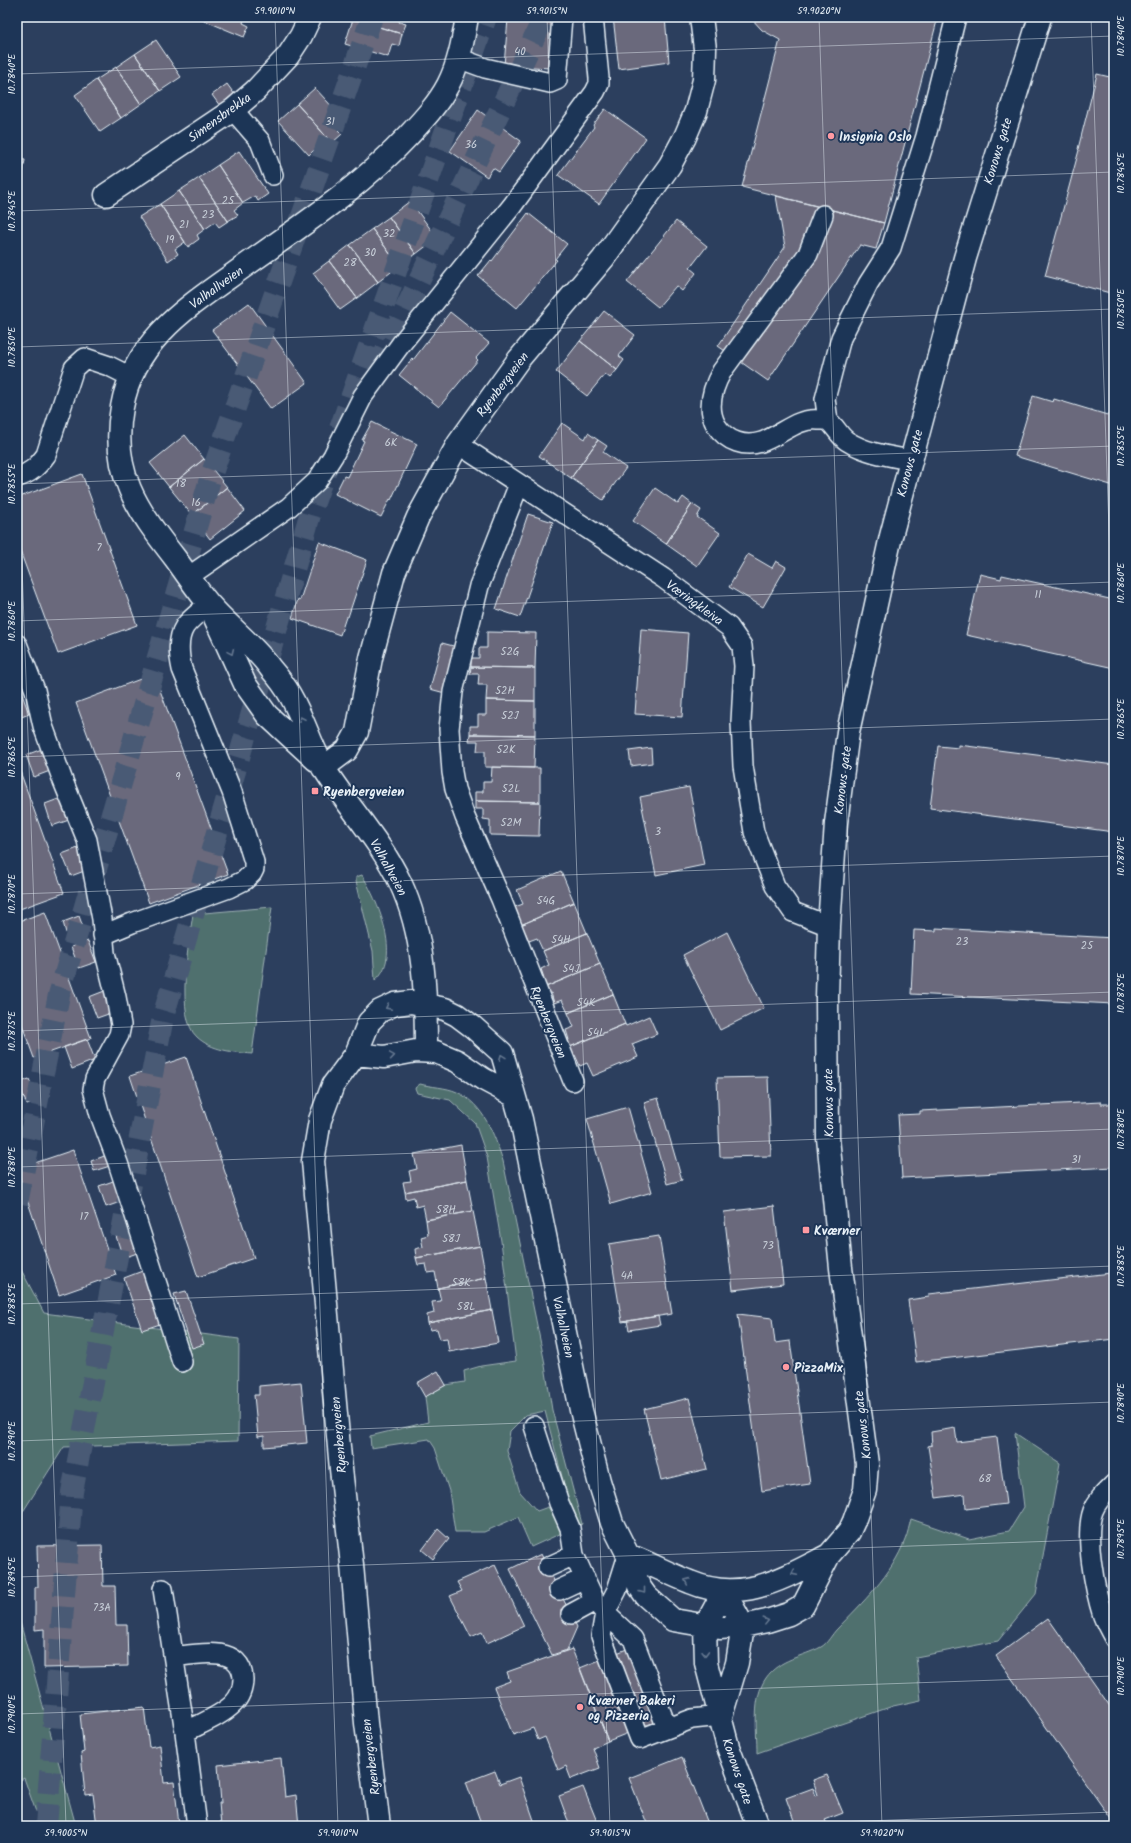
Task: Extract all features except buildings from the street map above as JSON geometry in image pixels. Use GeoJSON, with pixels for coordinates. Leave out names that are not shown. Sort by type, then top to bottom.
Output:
{"type":"FeatureCollection","features":[{"type":"Feature","properties":{"kind":"main road","name":"Simensbrekka"},"geometry":{"type":"LineString","coordinates":[[106,195],[233,110],[264,82],[288,56],[301,36],[310,17]]}},
{"type":"Feature","properties":{"kind":"main road","name":"Valhallveien"},"geometry":{"type":"LineString","coordinates":[[426,1052],[426,1004],[415,924],[400,882],[370,833],[324,768],[290,696],[270,667],[209,604],[144,518],[132,496],[124,475],[120,456],[119,432],[122,407],[131,377],[144,352],[160,331],[174,318],[345,194],[396,149],[428,114],[448,84],[458,58],[467,17]]}},
{"type":"Feature","properties":{"kind":"main road","name":"Ryenbergveien"},"geometry":{"type":"LineString","coordinates":[[324,768],[347,750],[357,732],[371,658],[394,573],[418,517],[458,444],[519,359],[603,259],[670,165],[684,138],[696,111],[704,80],[705,49],[701,17]]}},
{"type":"Feature","properties":{"kind":"main road","name":"Konows gate"},"geometry":{"type":"LineString","coordinates":[[721,1716],[737,1663],[743,1626],[767,1621],[789,1614],[803,1606],[829,1555],[849,1532],[860,1507],[865,1490],[867,1464],[841,1268],[828,1138],[827,998],[829,926],[836,823],[848,732],[886,556],[910,460],[967,251],[1040,17]]}},
{"type":"Feature","properties":{"kind":"main road","name":"Valhallveien"},"geometry":{"type":"LineString","coordinates":[[209,604],[246,684],[267,715],[324,768]]}},
{"type":"Feature","properties":{"kind":"main road","name":"Ryenbergveien"},"geometry":{"type":"LineString","coordinates":[[379,1826],[366,1723],[313,1161],[320,1120],[334,1085],[356,1054],[369,1022],[380,1011],[395,1004],[411,1002],[426,1004]]}},
{"type":"Feature","properties":{"kind":"main road","name":"Valhallveien"},"geometry":{"type":"LineString","coordinates":[[426,1004],[444,1009],[457,1015],[488,1039],[502,1053],[521,1119],[581,1410],[612,1522],[628,1555],[639,1586],[646,1596],[673,1620],[720,1628],[743,1626]]}},
{"type":"Feature","properties":{"kind":"main road"},"geometry":{"type":"LineString","coordinates":[[356,1054],[384,1057],[407,1052],[436,1052],[457,1061],[483,1079],[513,1095]]}},
{"type":"Feature","properties":{"kind":"main road"},"geometry":{"type":"LineString","coordinates":[[628,1555],[691,1583],[724,1591],[743,1626]]}},
{"type":"Feature","properties":{"kind":"main road","name":"Konows gate"},"geometry":{"type":"LineString","coordinates":[[724,1591],[741,1590],[776,1582],[829,1555]]}},
{"type":"Feature","properties":{"kind":"main road"},"geometry":{"type":"LineString","coordinates":[[705,1626],[724,1591]]}},
{"type":"Feature","properties":{"kind":"main road","name":"Konows gate"},"geometry":{"type":"LineString","coordinates":[[705,1626],[706,1663],[728,1747],[758,1826]]}},
{"type":"Feature","properties":{"kind":"lane"},"geometry":{"type":"LineString","coordinates":[[458,58],[500,71],[550,83],[555,82],[557,80],[562,17]]}},
{"type":"Feature","properties":{"kind":"lane"},"geometry":{"type":"LineString","coordinates":[[188,576],[289,507],[317,481],[333,456],[363,396],[401,344],[512,206],[595,92],[599,84],[599,78],[593,17]]}},
{"type":"Feature","properties":{"kind":"lane"},"geometry":{"type":"LineString","coordinates":[[910,460],[873,453],[846,440],[828,421],[825,399],[841,338],[868,284],[891,248],[926,136],[956,17]]}},
{"type":"Feature","properties":{"kind":"lane"},"geometry":{"type":"LineString","coordinates":[[233,110],[260,141],[273,175]]}},
{"type":"Feature","properties":{"kind":"lane"},"geometry":{"type":"LineString","coordinates":[[823,215],[808,254],[722,371],[714,385],[711,399],[714,420],[719,429],[726,437],[740,443],[763,442],[796,423],[809,418],[828,421]]}},
{"type":"Feature","properties":{"kind":"lane"},"geometry":{"type":"LineString","coordinates":[[17,477],[26,474],[40,464],[46,455],[74,368],[85,358],[109,366],[131,377]]}},
{"type":"Feature","properties":{"kind":"lane","name":"Væringkleiva"},"geometry":{"type":"LineString","coordinates":[[458,444],[663,578],[729,626],[742,646],[744,666],[741,722],[743,766],[754,832],[775,886],[793,912],[829,926]]}},
{"type":"Feature","properties":{"kind":"lane","name":"Ryenbergveien"},"geometry":{"type":"LineString","coordinates":[[519,484],[479,586],[452,692],[449,729],[452,772],[455,789],[465,817],[501,899],[573,1080]]}},
{"type":"Feature","properties":{"kind":"lane"},"geometry":{"type":"LineString","coordinates":[[103,935],[229,888],[245,880],[254,869],[254,862],[232,792],[182,669],[179,654],[179,645],[185,626],[209,604]]}},
{"type":"Feature","properties":{"kind":"lane"},"geometry":{"type":"LineString","coordinates":[[17,644],[35,690],[43,726],[87,840],[102,919],[105,953],[121,1025],[119,1035],[98,1073],[93,1088],[100,1115],[118,1163],[182,1362]]}},
{"type":"Feature","properties":{"kind":"lane"},"geometry":{"type":"LineString","coordinates":[[534,1426],[559,1503],[570,1528],[574,1555],[600,1607],[633,1639],[667,1728]]}},
{"type":"Feature","properties":{"kind":"lane"},"geometry":{"type":"LineString","coordinates":[[1114,1484],[1100,1498],[1093,1511],[1090,1532],[1093,1569],[1104,1617],[1114,1638]]}},
{"type":"Feature","properties":{"kind":"lane"},"geometry":{"type":"LineString","coordinates":[[548,1567],[574,1555]]}},
{"type":"Feature","properties":{"kind":"lane"},"geometry":{"type":"LineString","coordinates":[[571,1614],[600,1607],[617,1590],[628,1555]]}},
{"type":"Feature","properties":{"kind":"lane"},"geometry":{"type":"LineString","coordinates":[[559,1590],[585,1578]]}},
{"type":"Feature","properties":{"kind":"lane"},"geometry":{"type":"LineString","coordinates":[[163,1589],[185,1732],[197,1826]]}},
{"type":"Feature","properties":{"kind":"lane"},"geometry":{"type":"LineString","coordinates":[[600,1607],[601,1636],[640,1739],[692,1719],[721,1716]]}},
{"type":"Feature","properties":{"kind":"lane"},"geometry":{"type":"LineString","coordinates":[[174,1657],[200,1653],[218,1654],[233,1658],[242,1673],[241,1692],[232,1705],[185,1732]]}},
{"type":"Feature","properties":{"kind":"green space"},"geometry":{"type":"Polygon","coordinates":[[[362,875],[380,913],[385,928],[387,943],[387,958],[383,970],[375,980],[373,951],[356,881],[356,877],[362,875]]]}},
{"type":"Feature","properties":{"kind":"green space"},"geometry":{"type":"Polygon","coordinates":[[[272,907],[252,1054],[216,1048],[203,1042],[197,1037],[190,1027],[187,1014],[185,978],[193,914],[272,907]]]}},
{"type":"Feature","properties":{"kind":"green space"},"geometry":{"type":"Polygon","coordinates":[[[420,1084],[453,1090],[474,1104],[487,1121],[503,1161],[544,1359],[552,1410],[582,1524],[580,1525],[575,1518],[568,1500],[545,1411],[526,1415],[510,1431],[507,1451],[520,1492],[537,1511],[548,1507],[564,1532],[531,1547],[518,1517],[484,1532],[455,1532],[449,1491],[435,1448],[429,1439],[371,1448],[370,1436],[428,1422],[425,1397],[446,1385],[465,1382],[464,1371],[481,1366],[516,1361],[501,1241],[487,1157],[475,1123],[450,1100],[417,1093],[415,1088],[420,1084]]]}},
{"type":"Feature","properties":{"kind":"green space"},"geometry":{"type":"Polygon","coordinates":[[[17,1262],[44,1313],[239,1339],[238,1441],[64,1447],[17,1521],[17,1262]]]}},
{"type":"Feature","properties":{"kind":"green space"},"geometry":{"type":"Polygon","coordinates":[[[1015,1433],[1060,1463],[1036,1594],[998,1641],[916,1657],[921,1700],[893,1706],[757,1753],[757,1704],[766,1678],[784,1662],[825,1644],[837,1629],[876,1588],[884,1577],[899,1553],[908,1532],[911,1519],[969,1539],[1009,1531],[1024,1507],[1015,1433]]]}},
{"type":"Feature","properties":{"kind":"green space"},"geometry":{"type":"Polygon","coordinates":[[[17,1611],[76,1826],[41,1826],[24,1778],[17,1782],[17,1611]]]}},
{"type":"Feature","properties":{"kind":"tunnel"},"geometry":{"type":"LineString","coordinates":[[17,1203],[59,995],[211,476],[372,17]]}},
{"type":"Feature","properties":{"kind":"tunnel"},"geometry":{"type":"LineString","coordinates":[[340,429],[486,17]]}},
{"type":"Feature","properties":{"kind":"tunnel"},"geometry":{"type":"LineString","coordinates":[[377,370],[544,17]]}},
{"type":"Feature","properties":{"kind":"tunnel"},"geometry":{"type":"LineString","coordinates":[[46,1826],[72,1492],[163,1017],[312,508],[327,467]]}},
{"type":"Feature","properties":{"kind":"place","name":"Insignia Oslo"},"geometry":{"type":"Point","coordinates":[831,136]}},
{"type":"Feature","properties":{"kind":"place","name":"Ryenbergveien"},"geometry":{"type":"Point","coordinates":[315,791]}},
{"type":"Feature","properties":{"kind":"place","name":"Kværner"},"geometry":{"type":"Point","coordinates":[806,1230]}},
{"type":"Feature","properties":{"kind":"place","name":"PizzaMix"},"geometry":{"type":"Point","coordinates":[786,1367]}},
{"type":"Feature","properties":{"kind":"place","name":"Kværner Bakeri og Pizzeria"},"geometry":{"type":"Point","coordinates":[580,1707]}}]}
